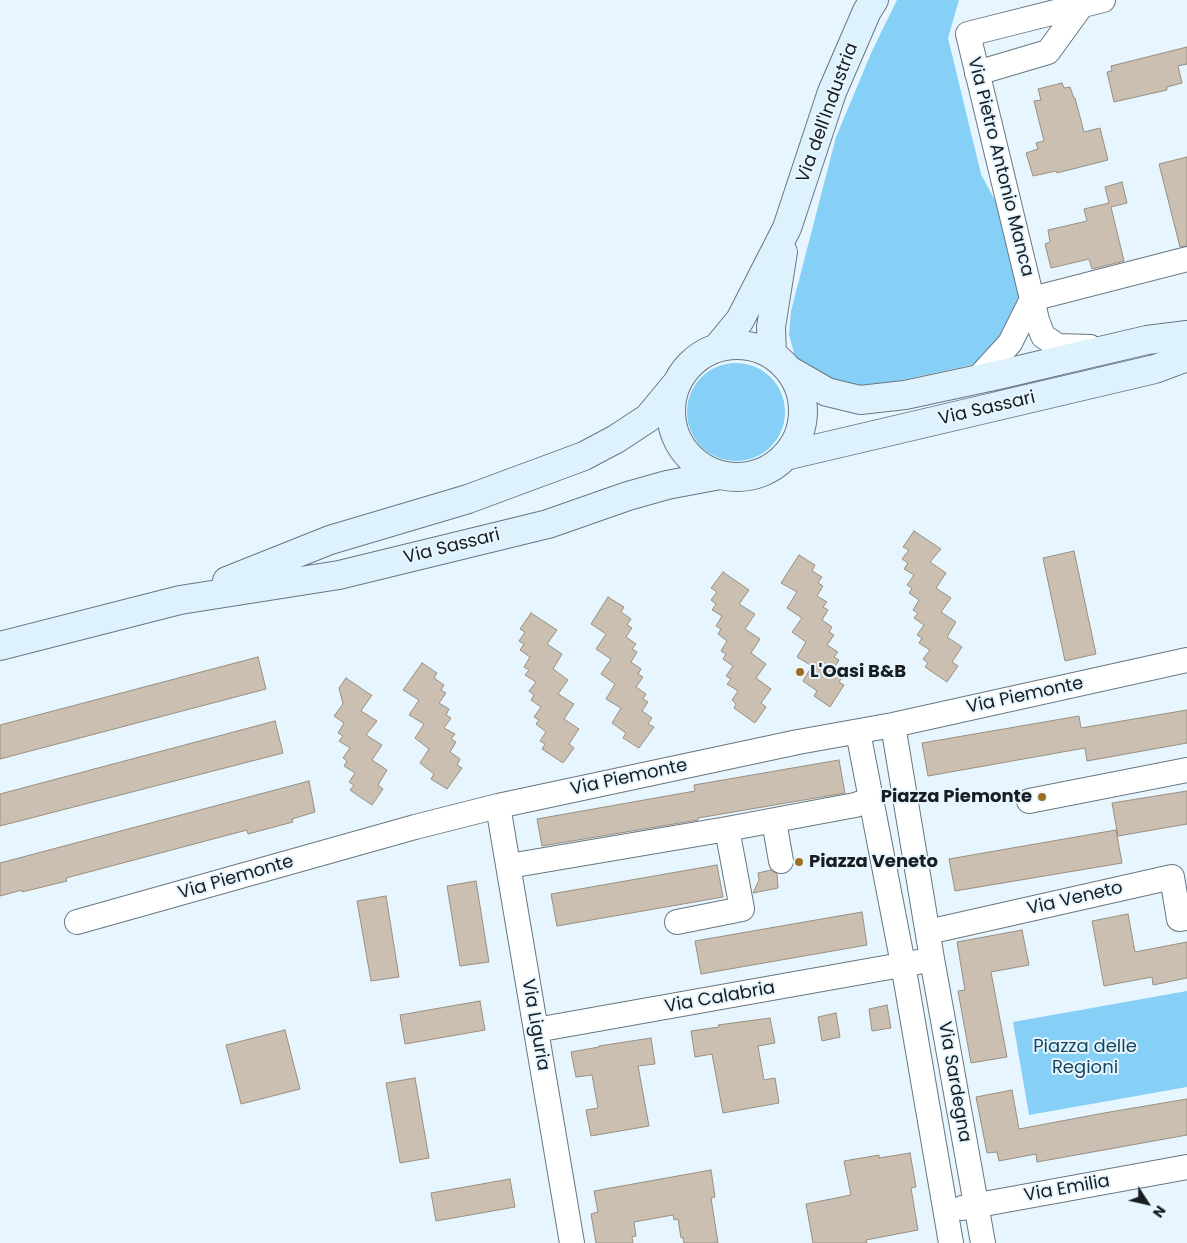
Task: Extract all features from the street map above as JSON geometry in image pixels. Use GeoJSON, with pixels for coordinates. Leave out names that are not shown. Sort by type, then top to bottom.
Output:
{"type":"FeatureCollection","features":[{"type":"Feature","properties":{"kind":"main road","name":"Via dell'Industria"},"geometry":{"type":"LineString","coordinates":[[717,348],[740,320],[787,228],[832,92],[874,0]]}},
{"type":"Feature","properties":{"kind":"main road","name":"Via dell'Industria"},"geometry":{"type":"LineString","coordinates":[[781,363],[771,327],[787,228]]}},
{"type":"Feature","properties":{"kind":"main road","name":"Via Sassari"},"geometry":{"type":"LineString","coordinates":[[781,363],[827,392],[860,400],[905,394],[977,379],[1147,340],[1187,335]]}},
{"type":"Feature","properties":{"kind":"main road"},"geometry":{"type":"LineString","coordinates":[[728,345],[740,345],[762,350],[781,363],[796,382],[803,407],[799,433],[785,456],[776,464],[755,475],[744,477],[720,475],[708,471],[692,460],[680,445],[671,421],[670,407],[682,373],[698,358],[717,348],[728,345]]}},
{"type":"Feature","properties":{"kind":"main road","name":"Via Sassari"},"geometry":{"type":"LineString","coordinates":[[785,456],[1154,369],[1187,357]]}},
{"type":"Feature","properties":{"kind":"main road","name":"Via Sassari"},"geometry":{"type":"LineString","coordinates":[[180,600],[330,540],[468,499],[584,456],[616,439],[648,418],[677,383]]}},
{"type":"Feature","properties":{"kind":"main road","name":"Via Sassari"},"geometry":{"type":"LineString","coordinates":[[0,646],[180,600],[339,575],[548,524],[628,496],[667,485],[720,475]]}},
{"type":"Feature","properties":{"kind":"street","name":"Via Pietro Antonio Manca"},"geometry":{"type":"LineString","coordinates":[[1092,3],[968,34],[1037,320],[1043,336],[1058,346],[1120,347]]}},
{"type":"Feature","properties":{"kind":"street"},"geometry":{"type":"LineString","coordinates":[[978,73],[1048,52],[1092,3]]}},
{"type":"Feature","properties":{"kind":"street"},"geometry":{"type":"LineString","coordinates":[[1032,299],[1187,259]]}},
{"type":"Feature","properties":{"kind":"street","name":"Via Pietro Antonio Manca"},"geometry":{"type":"LineString","coordinates":[[977,379],[1010,343],[1032,299]]}},
{"type":"Feature","properties":{"kind":"street","name":"Via Piemonte"},"geometry":{"type":"LineString","coordinates":[[77,922],[415,827],[498,806],[788,744],[893,725],[1187,660]]}},
{"type":"Feature","properties":{"kind":"street","name":"Via Sardegna"},"geometry":{"type":"LineString","coordinates":[[893,725],[932,959],[983,1243]]}},
{"type":"Feature","properties":{"kind":"street","name":"Via Sardegna"},"geometry":{"type":"LineString","coordinates":[[858,732],[903,964],[951,1243]]}},
{"type":"Feature","properties":{"kind":"street"},"geometry":{"type":"LineString","coordinates":[[1029,802],[1187,770]]}},
{"type":"Feature","properties":{"kind":"street"},"geometry":{"type":"LineString","coordinates":[[509,866],[727,830],[872,800]]}},
{"type":"Feature","properties":{"kind":"street","name":"Via Liguria"},"geometry":{"type":"LineString","coordinates":[[498,806],[572,1243]]}},
{"type":"Feature","properties":{"kind":"street"},"geometry":{"type":"LineString","coordinates":[[774,821],[781,861]]}},
{"type":"Feature","properties":{"kind":"street"},"geometry":{"type":"LineString","coordinates":[[677,922],[742,909],[727,830]]}},
{"type":"Feature","properties":{"kind":"street","name":"Via Veneto"},"geometry":{"type":"LineString","coordinates":[[928,932],[1172,877],[1179,919],[1187,918]]}},
{"type":"Feature","properties":{"kind":"street"},"geometry":{"type":"LineString","coordinates":[[903,964],[932,959]]}},
{"type":"Feature","properties":{"kind":"street","name":"Via Calabria"},"geometry":{"type":"LineString","coordinates":[[536,1030],[903,964]]}},
{"type":"Feature","properties":{"kind":"street","name":"Via Emilia"},"geometry":{"type":"LineString","coordinates":[[977,1205],[1187,1167]]}},
{"type":"Feature","properties":{"kind":"street"},"geometry":{"type":"LineString","coordinates":[[945,1210],[977,1205]]}},
{"type":"Feature","properties":{"kind":"green space"},"geometry":{"type":"Polygon","coordinates":[[[897,0],[959,0],[948,38],[981,174],[1018,244],[1032,299],[994,360],[856,390],[805,371],[795,356],[789,335],[791,311],[836,137],[872,51],[897,0]]]}},
{"type":"Feature","properties":{"kind":"green space"},"geometry":{"type":"Polygon","coordinates":[[[736,363],[755,367],[771,377],[781,393],[785,412],[781,431],[771,447],[755,457],[736,461],[717,457],[701,447],[691,431],[687,412],[691,393],[701,377],[717,367],[736,363]]]}},
{"type":"Feature","properties":{"kind":"green space","name":"Piazza delle Regioni"},"geometry":{"type":"Polygon","coordinates":[[[1187,991],[1187,1087],[1029,1115],[1013,1022],[1187,991]]]}},
{"type":"Feature","properties":{"kind":"building"},"geometry":{"type":"Polygon","coordinates":[[[1187,47],[1187,64],[1178,66],[1182,83],[1167,87],[1167,90],[1114,102],[1107,72],[1112,71],[1111,66],[1187,47]]]}},
{"type":"Feature","properties":{"kind":"building"},"geometry":{"type":"Polygon","coordinates":[[[1062,83],[1064,88],[1070,87],[1075,98],[1084,132],[1100,128],[1108,160],[1057,173],[1056,171],[1033,176],[1026,153],[1038,149],[1036,143],[1044,141],[1034,101],[1041,100],[1038,89],[1062,83]]]}},
{"type":"Feature","properties":{"kind":"building"},"geometry":{"type":"Polygon","coordinates":[[[1187,157],[1187,246],[1180,247],[1159,164],[1187,157]]]}},
{"type":"Feature","properties":{"kind":"building"},"geometry":{"type":"Polygon","coordinates":[[[1122,182],[1127,203],[1111,207],[1124,261],[1092,269],[1089,259],[1051,268],[1045,244],[1050,242],[1048,230],[1087,221],[1084,209],[1109,203],[1105,187],[1122,182]]]}},
{"type":"Feature","properties":{"kind":"building"},"geometry":{"type":"Polygon","coordinates":[[[914,531],[941,549],[930,562],[946,573],[936,588],[951,598],[941,612],[956,622],[947,637],[962,647],[952,662],[958,666],[947,682],[925,667],[928,663],[923,659],[930,650],[919,643],[922,638],[917,635],[924,625],[914,618],[918,613],[913,610],[919,600],[909,593],[912,588],[907,585],[914,575],[904,569],[908,563],[902,559],[909,550],[903,547],[914,531]]]}},
{"type":"Feature","properties":{"kind":"building"},"geometry":{"type":"Polygon","coordinates":[[[1074,551],[1096,654],[1065,661],[1043,558],[1074,551]]]}},
{"type":"Feature","properties":{"kind":"building"},"geometry":{"type":"Polygon","coordinates":[[[799,555],[815,565],[812,571],[822,577],[818,583],[823,586],[817,596],[827,602],[823,607],[828,610],[822,620],[832,627],[829,632],[834,635],[827,645],[838,652],[834,657],[839,660],[833,670],[843,676],[839,682],[844,685],[830,707],[814,696],[817,691],[803,681],[812,666],[797,657],[806,642],[792,632],[802,618],[787,608],[797,592],[781,583],[799,555]]]}},
{"type":"Feature","properties":{"kind":"building"},"geometry":{"type":"Polygon","coordinates":[[[723,572],[749,590],[739,604],[755,614],[745,629],[760,639],[751,653],[766,664],[756,678],[771,689],[761,703],[766,707],[755,723],[734,708],[736,704],[732,700],[738,691],[727,684],[731,679],[726,676],[733,666],[723,659],[726,654],[721,651],[727,641],[718,634],[721,629],[716,626],[722,616],[712,610],[716,604],[711,600],[717,592],[711,588],[723,572]]]}},
{"type":"Feature","properties":{"kind":"building"},"geometry":{"type":"Polygon","coordinates":[[[608,597],[624,607],[621,612],[631,619],[627,625],[632,628],[626,637],[636,644],[632,649],[637,652],[631,662],[641,669],[638,674],[643,677],[636,687],[646,694],[643,699],[648,702],[642,711],[652,718],[648,724],[654,727],[639,748],[623,738],[626,733],[612,723],[621,708],[606,699],[615,684],[601,674],[611,659],[596,649],[606,634],[591,624],[608,597]]]}},
{"type":"Feature","properties":{"kind":"building"},"geometry":{"type":"Polygon","coordinates":[[[531,613],[557,630],[547,644],[562,654],[553,669],[568,680],[558,694],[574,704],[564,719],[579,729],[569,744],[574,748],[563,763],[542,749],[545,744],[540,741],[546,732],[536,724],[539,720],[534,717],[541,707],[531,700],[534,695],[529,691],[536,682],[525,675],[529,670],[524,667],[530,657],[520,650],[524,644],[519,641],[525,632],[520,629],[531,613]]]}},
{"type":"Feature","properties":{"kind":"building"},"geometry":{"type":"Polygon","coordinates":[[[258,657],[266,689],[0,759],[0,725],[258,657]]]}},
{"type":"Feature","properties":{"kind":"building"},"geometry":{"type":"Polygon","coordinates":[[[422,663],[437,673],[434,678],[444,685],[441,690],[446,693],[439,703],[449,709],[446,715],[451,718],[444,728],[455,734],[451,739],[456,742],[450,752],[460,759],[457,765],[462,768],[447,789],[431,779],[434,774],[420,763],[429,749],[415,738],[424,724],[409,715],[419,700],[403,690],[422,663]]]}},
{"type":"Feature","properties":{"kind":"building"},"geometry":{"type":"Polygon","coordinates":[[[346,678],[372,695],[361,711],[377,721],[366,735],[382,745],[372,760],[387,770],[378,785],[383,789],[372,805],[350,790],[354,785],[349,782],[355,773],[344,766],[347,761],[343,758],[350,748],[339,741],[343,736],[338,733],[344,723],[334,716],[343,704],[339,688],[346,678]]]}},
{"type":"Feature","properties":{"kind":"building"},"geometry":{"type":"Polygon","coordinates":[[[1187,710],[1187,743],[1087,761],[1085,748],[928,776],[922,743],[1079,716],[1081,728],[1187,710]]]}},
{"type":"Feature","properties":{"kind":"building"},"geometry":{"type":"Polygon","coordinates":[[[275,721],[283,753],[0,826],[0,794],[275,721]]]}},
{"type":"Feature","properties":{"kind":"building"},"geometry":{"type":"Polygon","coordinates":[[[839,760],[845,793],[542,846],[537,819],[695,791],[694,785],[839,760]]]}},
{"type":"Feature","properties":{"kind":"building"},"geometry":{"type":"Polygon","coordinates":[[[309,781],[315,812],[292,819],[293,822],[248,834],[247,830],[66,878],[67,881],[0,896],[0,863],[309,781]]]}},
{"type":"Feature","properties":{"kind":"building"},"geometry":{"type":"Polygon","coordinates":[[[1187,791],[1187,824],[1118,836],[1112,803],[1187,791]]]}},
{"type":"Feature","properties":{"kind":"building"},"geometry":{"type":"Polygon","coordinates":[[[1116,830],[1122,863],[955,891],[949,859],[1116,830]]]}},
{"type":"Feature","properties":{"kind":"building"},"geometry":{"type":"Polygon","coordinates":[[[717,865],[723,897],[557,926],[551,894],[717,865]]]}},
{"type":"Feature","properties":{"kind":"building"},"geometry":{"type":"Polygon","coordinates":[[[771,870],[777,874],[778,888],[753,893],[759,880],[758,873],[771,870]]]}},
{"type":"Feature","properties":{"kind":"building"},"geometry":{"type":"Polygon","coordinates":[[[476,881],[489,962],[460,966],[447,886],[476,881]]]}},
{"type":"Feature","properties":{"kind":"building"},"geometry":{"type":"Polygon","coordinates":[[[386,896],[399,977],[371,981],[357,901],[386,896]]]}},
{"type":"Feature","properties":{"kind":"building"},"geometry":{"type":"Polygon","coordinates":[[[862,912],[867,945],[701,974],[695,941],[862,912]]]}},
{"type":"Feature","properties":{"kind":"building"},"geometry":{"type":"Polygon","coordinates":[[[1128,914],[1135,952],[1187,942],[1187,978],[1153,985],[1152,977],[1104,986],[1092,921],[1128,914]]]}},
{"type":"Feature","properties":{"kind":"building"},"geometry":{"type":"Polygon","coordinates":[[[1022,930],[1029,965],[991,972],[1007,1057],[971,1063],[958,991],[965,990],[957,942],[1022,930]]]}},
{"type":"Feature","properties":{"kind":"building"},"geometry":{"type":"Polygon","coordinates":[[[480,1001],[485,1030],[405,1044],[400,1015],[480,1001]]]}},
{"type":"Feature","properties":{"kind":"building"},"geometry":{"type":"Polygon","coordinates":[[[887,1005],[891,1028],[872,1031],[869,1009],[887,1005]]]}},
{"type":"Feature","properties":{"kind":"building"},"geometry":{"type":"Polygon","coordinates":[[[836,1013],[840,1037],[822,1041],[818,1017],[836,1013]]]}},
{"type":"Feature","properties":{"kind":"building"},"geometry":{"type":"Polygon","coordinates":[[[770,1018],[775,1043],[758,1046],[764,1080],[775,1078],[779,1103],[723,1113],[712,1054],[695,1057],[691,1031],[719,1027],[718,1025],[770,1018]]]}},
{"type":"Feature","properties":{"kind":"building"},"geometry":{"type":"Polygon","coordinates":[[[285,1030],[300,1089],[241,1104],[226,1045],[285,1030]]]}},
{"type":"Feature","properties":{"kind":"building"},"geometry":{"type":"Polygon","coordinates":[[[651,1038],[655,1064],[638,1066],[649,1126],[591,1136],[586,1110],[598,1108],[592,1075],[576,1077],[571,1052],[651,1038]]]}},
{"type":"Feature","properties":{"kind":"building"},"geometry":{"type":"Polygon","coordinates":[[[415,1078],[429,1158],[400,1163],[386,1083],[415,1078]]]}},
{"type":"Feature","properties":{"kind":"building"},"geometry":{"type":"Polygon","coordinates":[[[1012,1090],[1019,1129],[1187,1099],[1187,1135],[1037,1162],[1036,1154],[999,1161],[997,1152],[987,1153],[976,1097],[1012,1090]]]}},
{"type":"Feature","properties":{"kind":"building"},"geometry":{"type":"Polygon","coordinates":[[[910,1153],[916,1187],[911,1188],[918,1230],[866,1240],[867,1243],[813,1243],[806,1204],[851,1195],[844,1161],[879,1155],[879,1158],[910,1153]]]}},
{"type":"Feature","properties":{"kind":"building"},"geometry":{"type":"Polygon","coordinates":[[[711,1170],[715,1197],[711,1198],[718,1243],[684,1243],[683,1237],[681,1238],[678,1219],[674,1220],[673,1215],[634,1222],[636,1236],[632,1237],[633,1243],[596,1243],[591,1214],[598,1212],[594,1191],[711,1170]]]}},
{"type":"Feature","properties":{"kind":"building"},"geometry":{"type":"Polygon","coordinates":[[[510,1179],[515,1207],[436,1221],[431,1193],[510,1179]]]}},
{"type":"Feature","properties":{"kind":"place","name":"L'Oasi B&B"},"geometry":{"type":"Point","coordinates":[800,672]}},
{"type":"Feature","properties":{"kind":"place","name":"Piazza Piemonte"},"geometry":{"type":"Point","coordinates":[1042,797]}},
{"type":"Feature","properties":{"kind":"place","name":"Piazza Veneto"},"geometry":{"type":"Point","coordinates":[799,862]}}]}
